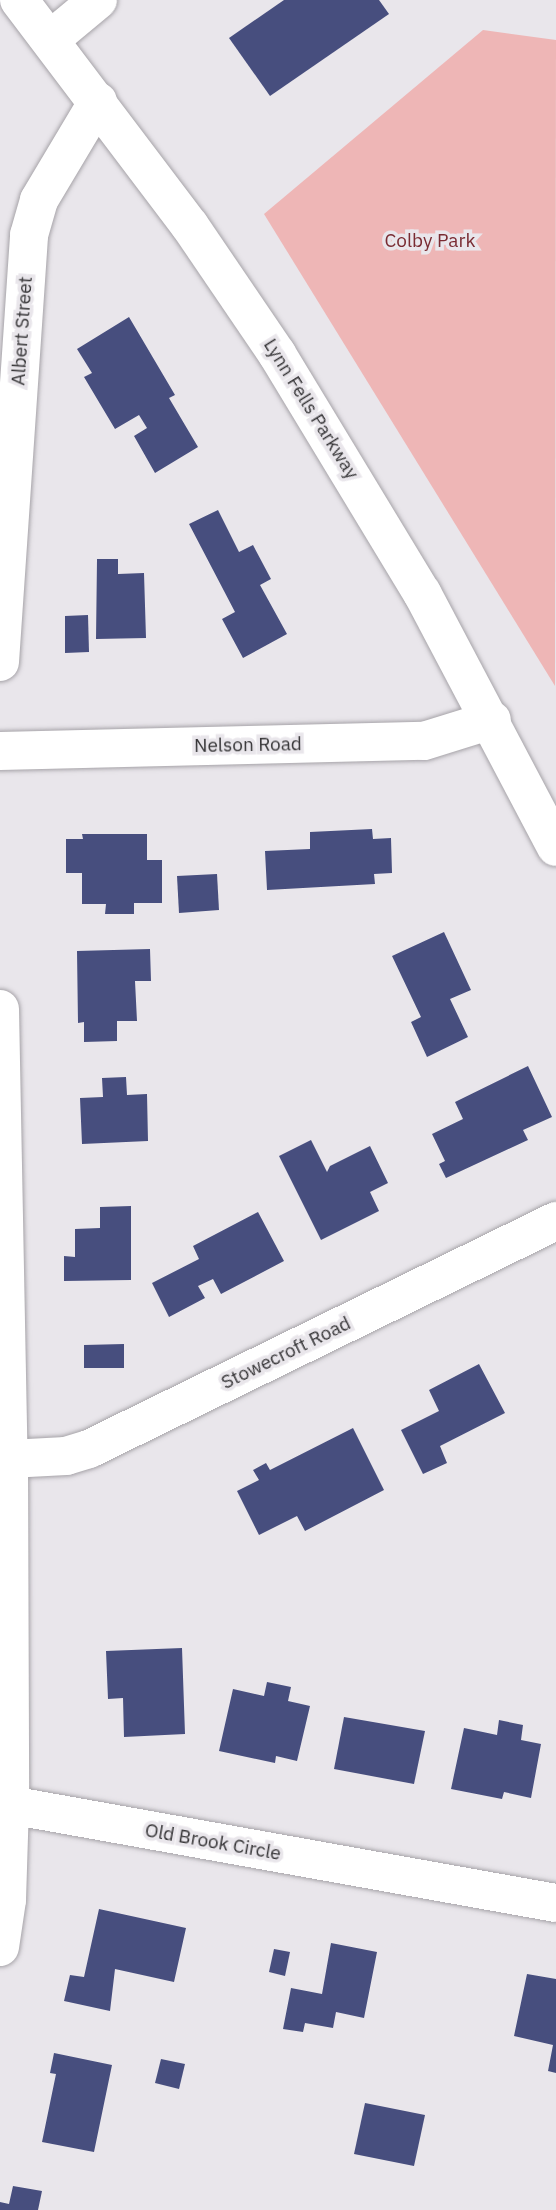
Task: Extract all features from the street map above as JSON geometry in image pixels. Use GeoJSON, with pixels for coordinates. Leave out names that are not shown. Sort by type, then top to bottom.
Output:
{"type":"FeatureCollection","features":[{"type":"Feature","properties":{"kind":"street","name":"Lynn Fells Parkway"},"geometry":{"type":"LineString","coordinates":[[19,0],[98,101],[277,354],[380,521],[492,720],[555,841]]}},
{"type":"Feature","properties":{"kind":"street"},"geometry":{"type":"LineString","coordinates":[[51,39],[98,0]]}},
{"type":"Feature","properties":{"kind":"street","name":"Albert Street"},"geometry":{"type":"LineString","coordinates":[[0,662],[29,235],[39,200],[98,101]]}},
{"type":"Feature","properties":{"kind":"street","name":"Nelson Road"},"geometry":{"type":"LineString","coordinates":[[0,751],[424,741],[492,720]]}},
{"type":"Feature","properties":{"kind":"street"},"geometry":{"type":"LineString","coordinates":[[0,1009],[9,1459],[10,1805],[7,1900],[0,1947]]}},
{"type":"Feature","properties":{"kind":"street","name":"Stowecroft Road"},"geometry":{"type":"LineString","coordinates":[[9,1459],[66,1456],[89,1449],[556,1221]]}},
{"type":"Feature","properties":{"kind":"street","name":"Old Brook Circle"},"geometry":{"type":"LineString","coordinates":[[10,1805],[556,1903]]}},
{"type":"Feature","properties":{"kind":"green space","name":"Colby Park"},"geometry":{"type":"Polygon","coordinates":[[[483,30],[556,40],[555,686],[264,214],[483,30]]]}},
{"type":"Feature","properties":{"kind":"building"},"geometry":{"type":"Polygon","coordinates":[[[284,0],[379,0],[389,14],[270,96],[229,38],[284,0]]]}},
{"type":"Feature","properties":{"kind":"building"},"geometry":{"type":"Polygon","coordinates":[[[129,317],[175,395],[169,398],[198,447],[155,473],[134,436],[147,428],[139,415],[115,429],[84,377],[92,373],[77,349],[129,317]]]}},
{"type":"Feature","properties":{"kind":"building"},"geometry":{"type":"Polygon","coordinates":[[[218,510],[239,552],[253,545],[271,579],[260,585],[287,634],[243,658],[222,619],[235,612],[189,524],[218,510]]]}},
{"type":"Feature","properties":{"kind":"building"},"geometry":{"type":"Polygon","coordinates":[[[97,559],[118,559],[118,574],[144,573],[146,638],[96,639],[97,559]]]}},
{"type":"Feature","properties":{"kind":"building"},"geometry":{"type":"Polygon","coordinates":[[[88,615],[89,652],[65,653],[65,616],[88,615]]]}},
{"type":"Feature","properties":{"kind":"building"},"geometry":{"type":"Polygon","coordinates":[[[372,829],[373,839],[391,838],[392,873],[374,874],[375,884],[267,890],[265,851],[310,849],[310,832],[372,829]]]}},
{"type":"Feature","properties":{"kind":"building"},"geometry":{"type":"Polygon","coordinates":[[[82,834],[147,834],[147,860],[162,860],[162,903],[134,903],[134,914],[105,914],[106,904],[82,904],[82,873],[66,873],[66,839],[83,839],[82,834]]]}},
{"type":"Feature","properties":{"kind":"building"},"geometry":{"type":"Polygon","coordinates":[[[217,874],[219,910],[179,913],[177,876],[217,874]]]}},
{"type":"Feature","properties":{"kind":"building"},"geometry":{"type":"Polygon","coordinates":[[[444,932],[471,990],[450,999],[468,1037],[427,1057],[411,1022],[421,1017],[392,956],[444,932]]]}},
{"type":"Feature","properties":{"kind":"building"},"geometry":{"type":"Polygon","coordinates":[[[150,949],[151,981],[135,981],[137,1021],[117,1021],[117,1041],[84,1042],[84,1022],[78,1023],[77,951],[150,949]]]}},
{"type":"Feature","properties":{"kind":"building"},"geometry":{"type":"Polygon","coordinates":[[[528,1066],[552,1117],[523,1130],[528,1140],[446,1178],[439,1164],[445,1161],[432,1134],[463,1119],[455,1102],[528,1066]]]}},
{"type":"Feature","properties":{"kind":"building"},"geometry":{"type":"Polygon","coordinates":[[[126,1077],[127,1095],[147,1094],[148,1141],[82,1144],[80,1098],[103,1097],[102,1078],[126,1077]]]}},
{"type":"Feature","properties":{"kind":"building"},"geometry":{"type":"Polygon","coordinates":[[[311,1140],[327,1172],[330,1166],[370,1146],[388,1183],[370,1192],[379,1211],[321,1240],[279,1156],[311,1140]]]}},
{"type":"Feature","properties":{"kind":"building"},"geometry":{"type":"Polygon","coordinates":[[[131,1206],[131,1280],[64,1281],[64,1256],[75,1257],[75,1229],[100,1228],[100,1207],[131,1206]]]}},
{"type":"Feature","properties":{"kind":"building"},"geometry":{"type":"Polygon","coordinates":[[[258,1212],[284,1261],[221,1294],[213,1279],[198,1286],[205,1298],[169,1317],[152,1283],[199,1259],[193,1246],[258,1212]]]}},
{"type":"Feature","properties":{"kind":"building"},"geometry":{"type":"Polygon","coordinates":[[[124,1344],[124,1368],[84,1368],[84,1345],[124,1344]]]}},
{"type":"Feature","properties":{"kind":"building"},"geometry":{"type":"Polygon","coordinates":[[[479,1364],[505,1413],[440,1446],[447,1463],[423,1474],[401,1430],[439,1411],[429,1390],[479,1364]]]}},
{"type":"Feature","properties":{"kind":"building"},"geometry":{"type":"Polygon","coordinates":[[[353,1428],[384,1490],[305,1531],[297,1516],[259,1535],[237,1491],[259,1480],[253,1470],[266,1463],[270,1470],[353,1428]]]}},
{"type":"Feature","properties":{"kind":"building"},"geometry":{"type":"Polygon","coordinates":[[[182,1648],[185,1734],[124,1737],[123,1698],[108,1699],[106,1651],[182,1648]]]}},
{"type":"Feature","properties":{"kind":"building"},"geometry":{"type":"Polygon","coordinates":[[[267,1682],[291,1687],[288,1701],[310,1706],[297,1761],[276,1756],[275,1763],[219,1751],[233,1689],[264,1696],[267,1682]]]}},
{"type":"Feature","properties":{"kind":"building"},"geometry":{"type":"Polygon","coordinates":[[[344,1717],[425,1731],[414,1784],[334,1769],[344,1717]]]}},
{"type":"Feature","properties":{"kind":"building"},"geometry":{"type":"Polygon","coordinates":[[[499,1720],[523,1725],[521,1740],[541,1744],[531,1798],[504,1792],[502,1799],[451,1789],[464,1728],[497,1735],[499,1720]]]}},
{"type":"Feature","properties":{"kind":"building"},"geometry":{"type":"Polygon","coordinates":[[[99,1909],[186,1928],[174,1982],[115,1969],[110,2011],[64,2001],[70,1975],[84,1977],[99,1909]]]}},
{"type":"Feature","properties":{"kind":"building"},"geometry":{"type":"Polygon","coordinates":[[[331,1943],[377,1952],[364,2018],[336,2012],[333,2028],[305,2023],[303,2032],[283,2029],[291,1988],[322,1994],[331,1943]]]}},
{"type":"Feature","properties":{"kind":"building"},"geometry":{"type":"Polygon","coordinates":[[[274,1949],[290,1952],[285,1976],[269,1972],[274,1949]]]}},
{"type":"Feature","properties":{"kind":"building"},"geometry":{"type":"Polygon","coordinates":[[[527,1974],[556,1979],[556,2073],[548,2071],[553,2045],[514,2036],[527,1974]]]}},
{"type":"Feature","properties":{"kind":"building"},"geometry":{"type":"Polygon","coordinates":[[[54,2053],[112,2065],[94,2152],[42,2142],[56,2074],[50,2073],[54,2053]]]}},
{"type":"Feature","properties":{"kind":"building"},"geometry":{"type":"Polygon","coordinates":[[[161,2059],[185,2064],[179,2089],[155,2083],[161,2059]]]}},
{"type":"Feature","properties":{"kind":"building"},"geometry":{"type":"Polygon","coordinates":[[[365,2103],[425,2115],[414,2166],[354,2154],[365,2103]]]}},
{"type":"Feature","properties":{"kind":"building"},"geometry":{"type":"Polygon","coordinates":[[[13,2186],[42,2191],[38,2210],[0,2210],[0,2202],[9,2204],[13,2186]]]}}]}
